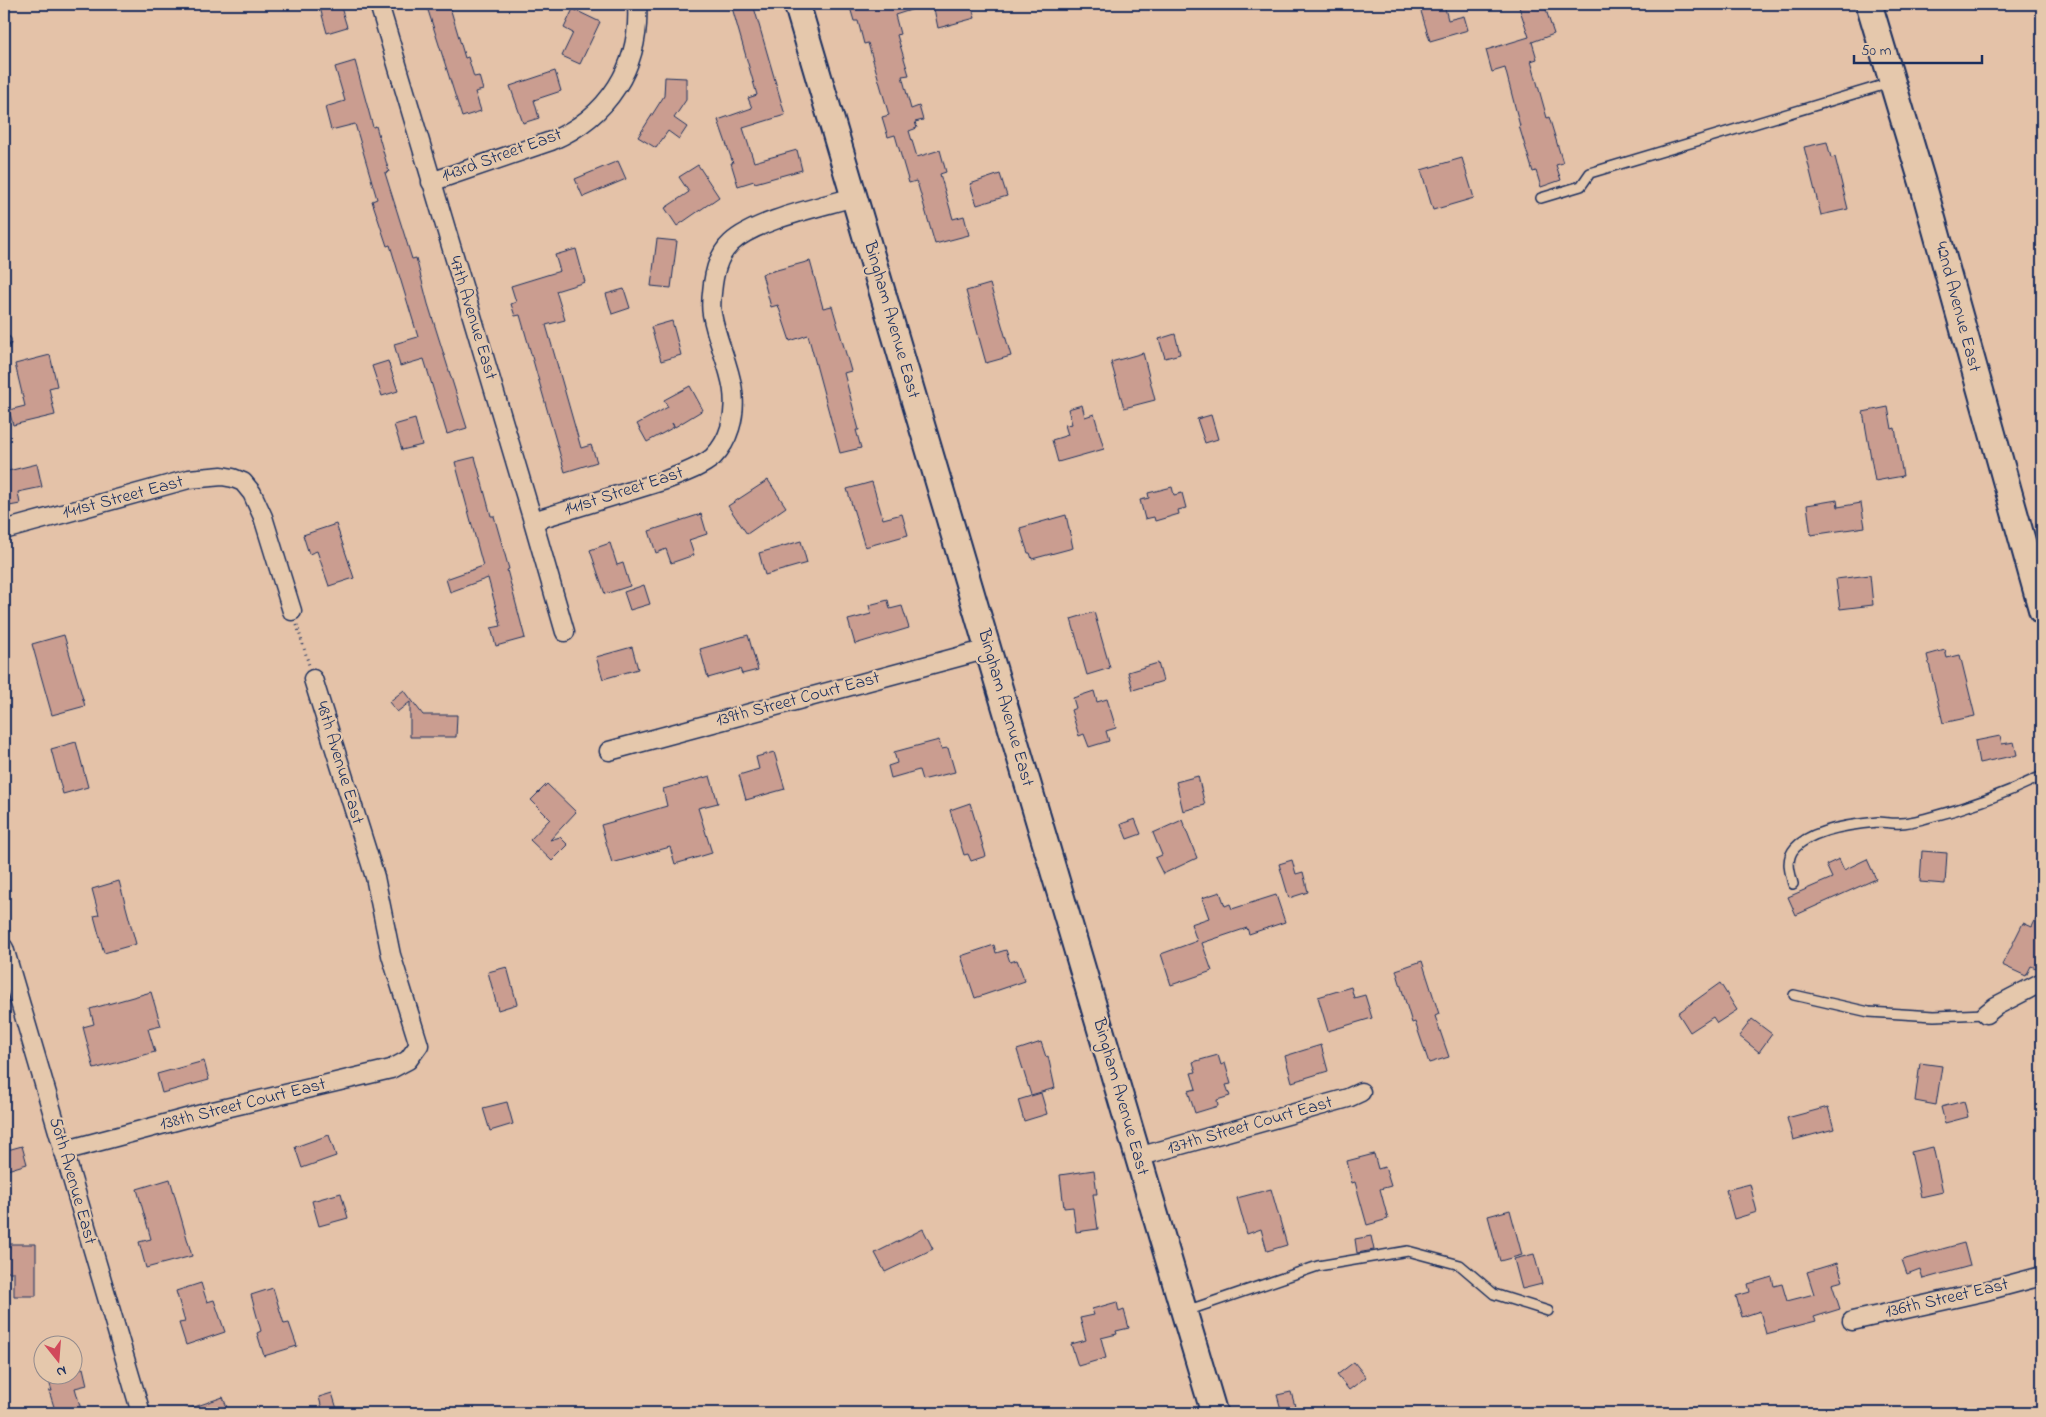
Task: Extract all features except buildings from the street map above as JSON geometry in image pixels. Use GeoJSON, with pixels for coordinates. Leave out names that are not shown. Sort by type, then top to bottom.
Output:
{"type":"FeatureCollection","features":[{"type":"Feature","properties":{"kind":"street","name":"47th Avenue East"},"geometry":{"type":"LineString","coordinates":[[378,4],[565,632]]}},
{"type":"Feature","properties":{"kind":"street","name":"143rd Street East"},"geometry":{"type":"LineString","coordinates":[[431,182],[567,134],[592,115],[603,105],[629,67],[637,34],[638,4]]}},
{"type":"Feature","properties":{"kind":"street","name":"Bingham Avenue East"},"geometry":{"type":"LineString","coordinates":[[797,4],[1214,1413]]}},
{"type":"Feature","properties":{"kind":"street","name":"42nd Avenue East"},"geometry":{"type":"LineString","coordinates":[[1869,4],[1922,181],[2042,611]]}},
{"type":"Feature","properties":{"kind":"street","name":"141st Street East"},"geometry":{"type":"LineString","coordinates":[[533,521],[666,480],[687,472],[713,456],[727,436],[734,415],[735,403],[731,379],[712,313],[712,294],[717,264],[732,241],[768,222],[854,197]]}},
{"type":"Feature","properties":{"kind":"street","name":"141st Street East"},"geometry":{"type":"LineString","coordinates":[[4,530],[188,479],[222,476],[243,482],[252,493],[263,517],[292,611]]}},
{"type":"Feature","properties":{"kind":"street","name":"139th Street Court East"},"geometry":{"type":"LineString","coordinates":[[609,751],[988,649]]}},
{"type":"Feature","properties":{"kind":"street","name":"48th Avenue East"},"geometry":{"type":"LineString","coordinates":[[313,680],[374,877],[391,955],[419,1045],[416,1049]]}},
{"type":"Feature","properties":{"kind":"street","name":"50th Avenue East"},"geometry":{"type":"LineString","coordinates":[[4,948],[141,1413]]}},
{"type":"Feature","properties":{"kind":"street"},"geometry":{"type":"LineString","coordinates":[[1986,1014],[1996,1006],[2042,982]]}},
{"type":"Feature","properties":{"kind":"street","name":"138th Street Court East"},"geometry":{"type":"LineString","coordinates":[[63,1151],[213,1111],[391,1069],[408,1060],[416,1049]]}},
{"type":"Feature","properties":{"kind":"street","name":"137th Street Court East"},"geometry":{"type":"LineString","coordinates":[[1138,1157],[1348,1098],[1362,1092]]}},
{"type":"Feature","properties":{"kind":"street","name":"136th Street East"},"geometry":{"type":"LineString","coordinates":[[1852,1321],[1982,1292],[2042,1276]]}},
{"type":"Feature","properties":{"kind":"lane"},"geometry":{"type":"LineString","coordinates":[[1541,198],[1581,186],[1590,173],[1893,82]]}},
{"type":"Feature","properties":{"kind":"lane"},"geometry":{"type":"LineString","coordinates":[[1794,884],[1789,870],[1790,856],[1794,849],[1804,841],[1819,834],[1857,824],[1901,823],[1926,818],[1995,797],[2042,776]]}},
{"type":"Feature","properties":{"kind":"lane"},"geometry":{"type":"LineString","coordinates":[[1794,996],[1869,1012],[1934,1016],[1986,1014]]}},
{"type":"Feature","properties":{"kind":"lane"},"geometry":{"type":"LineString","coordinates":[[1184,1312],[1318,1266],[1408,1251],[1460,1265],[1494,1294],[1548,1311]]}},
{"type":"Feature","properties":{"kind":"path","name":"48th Avenue East"},"geometry":{"type":"LineString","coordinates":[[292,611],[313,680]]}}]}
